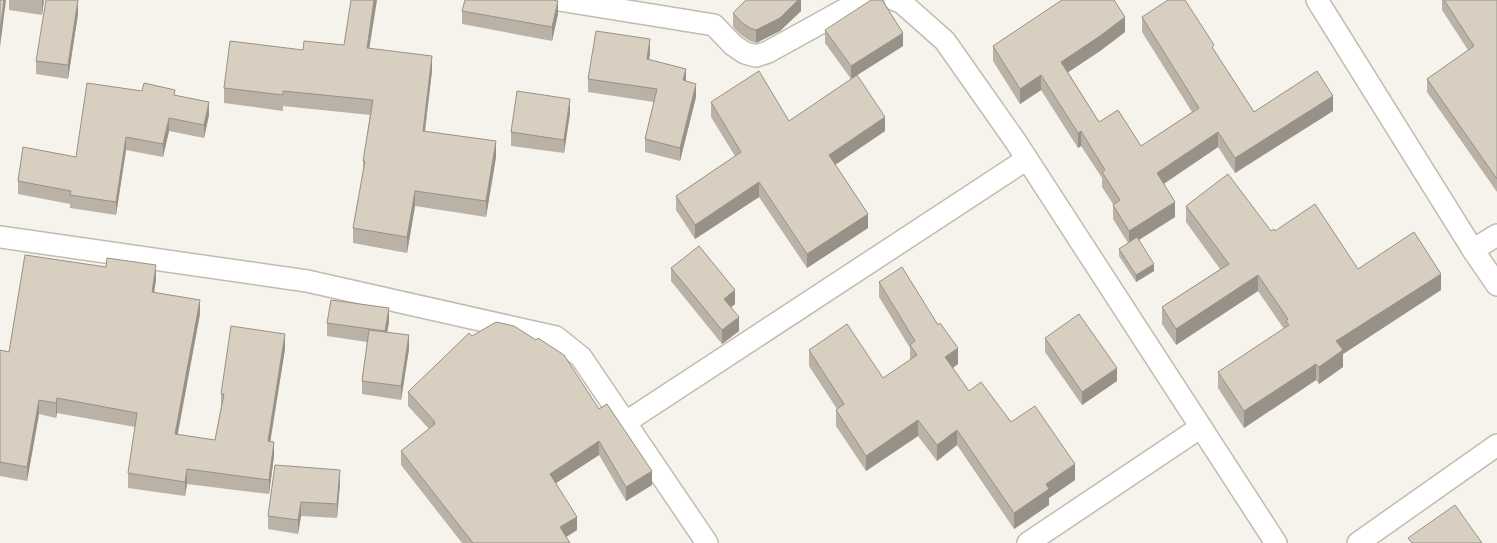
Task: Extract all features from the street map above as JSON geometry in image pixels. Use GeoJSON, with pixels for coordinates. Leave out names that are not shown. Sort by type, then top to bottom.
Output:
{"type":"FeatureCollection","features":[{"type":"Feature","properties":{"kind":"street"},"geometry":{"type":"LineString","coordinates":[[559,0],[714,25],[733,45],[745,53],[756,56],[768,52],[844,10],[867,0]]}},
{"type":"Feature","properties":{"kind":"street"},"geometry":{"type":"LineString","coordinates":[[895,0],[901,2],[945,41],[1027,159],[1276,543]]}},
{"type":"Feature","properties":{"kind":"street"},"geometry":{"type":"LineString","coordinates":[[1317,0],[1473,250],[1497,285]]}},
{"type":"Feature","properties":{"kind":"street"},"geometry":{"type":"LineString","coordinates":[[626,422],[1027,159]]}},
{"type":"Feature","properties":{"kind":"street"},"geometry":{"type":"LineString","coordinates":[[1473,250],[1497,235]]}},
{"type":"Feature","properties":{"kind":"street"},"geometry":{"type":"LineString","coordinates":[[0,237],[307,280],[556,336],[581,357],[707,543]]}},
{"type":"Feature","properties":{"kind":"street"},"geometry":{"type":"LineString","coordinates":[[1028,543],[1201,427]]}},
{"type":"Feature","properties":{"kind":"street"},"geometry":{"type":"LineString","coordinates":[[1358,543],[1497,445]]}},
{"type":"Feature","properties":{"kind":"building"},"geometry":{"type":"Polygon","coordinates":[[[0,0],[4,0],[0,33],[0,0]]]}},
{"type":"Feature","properties":{"kind":"building"},"geometry":{"type":"Polygon","coordinates":[[[46,0],[78,0],[68,65],[36,61],[46,0]]]}},
{"type":"Feature","properties":{"kind":"building"},"geometry":{"type":"Polygon","coordinates":[[[351,0],[374,0],[367,48],[432,56],[423,131],[496,141],[486,201],[415,191],[407,237],[353,228],[365,161],[363,161],[373,100],[283,91],[283,95],[224,88],[230,41],[303,50],[304,41],[344,45],[351,0]]]}},
{"type":"Feature","properties":{"kind":"building"},"geometry":{"type":"Polygon","coordinates":[[[465,0],[558,1],[552,27],[462,11],[465,0]]]}},
{"type":"Feature","properties":{"kind":"building"},"geometry":{"type":"Polygon","coordinates":[[[746,0],[798,0],[780,18],[756,30],[741,22],[733,13],[746,0]]]}},
{"type":"Feature","properties":{"kind":"building"},"geometry":{"type":"Polygon","coordinates":[[[871,0],[882,0],[903,33],[851,66],[825,30],[871,0]]]}},
{"type":"Feature","properties":{"kind":"building"},"geometry":{"type":"Polygon","coordinates":[[[1062,0],[1114,0],[1125,17],[1061,62],[1099,122],[1118,110],[1141,146],[1199,108],[1142,17],[1168,0],[1185,0],[1214,45],[1212,47],[1254,112],[1317,71],[1333,96],[1235,158],[1218,132],[1157,173],[1175,202],[1129,231],[1113,205],[1120,200],[1102,172],[1105,170],[1081,131],[1078,133],[1041,75],[1020,89],[993,46],[1062,0]]]}},
{"type":"Feature","properties":{"kind":"building"},"geometry":{"type":"Polygon","coordinates":[[[1444,0],[1497,0],[1497,179],[1427,79],[1474,46],[1444,0]]]}},
{"type":"Feature","properties":{"kind":"building"},"geometry":{"type":"Polygon","coordinates":[[[596,31],[650,39],[647,59],[686,69],[683,80],[696,84],[680,148],[645,139],[657,89],[588,79],[596,31]]]}},
{"type":"Feature","properties":{"kind":"building"},"geometry":{"type":"Polygon","coordinates":[[[759,71],[789,121],[857,75],[885,117],[829,155],[868,214],[807,254],[759,182],[695,225],[676,196],[741,152],[711,102],[759,71]]]}},
{"type":"Feature","properties":{"kind":"building"},"geometry":{"type":"Polygon","coordinates":[[[87,83],[142,91],[144,83],[175,90],[174,95],[209,102],[204,125],[169,118],[163,144],[126,137],[116,202],[70,195],[71,191],[18,181],[23,147],[76,157],[87,83]]]}},
{"type":"Feature","properties":{"kind":"building"},"geometry":{"type":"Polygon","coordinates":[[[517,91],[570,99],[564,140],[511,132],[517,91]]]}},
{"type":"Feature","properties":{"kind":"building"},"geometry":{"type":"Polygon","coordinates":[[[1228,174],[1271,231],[1274,229],[1275,231],[1315,204],[1358,269],[1414,232],[1441,274],[1336,341],[1343,350],[1319,367],[1316,364],[1244,411],[1218,372],[1289,325],[1286,321],[1288,319],[1258,275],[1176,329],[1162,307],[1229,264],[1186,206],[1228,174]]]}},
{"type":"Feature","properties":{"kind":"building"},"geometry":{"type":"Polygon","coordinates":[[[1137,237],[1154,264],[1136,275],[1119,249],[1137,237]]]}},
{"type":"Feature","properties":{"kind":"building"},"geometry":{"type":"Polygon","coordinates":[[[699,246],[735,290],[724,299],[739,317],[722,330],[671,268],[699,246]]]}},
{"type":"Feature","properties":{"kind":"building"},"geometry":{"type":"Polygon","coordinates":[[[25,255],[106,267],[107,258],[156,265],[152,292],[200,300],[175,434],[215,440],[224,394],[221,394],[231,326],[285,334],[268,441],[274,442],[269,480],[187,469],[185,482],[128,473],[137,413],[57,398],[56,403],[39,400],[27,467],[0,462],[0,350],[9,352],[25,255]]]}},
{"type":"Feature","properties":{"kind":"building"},"geometry":{"type":"Polygon","coordinates":[[[902,267],[938,325],[940,323],[958,348],[945,357],[969,391],[981,382],[1011,422],[1035,406],[1075,464],[1046,484],[1049,489],[1014,513],[957,430],[937,445],[918,420],[866,456],[836,410],[844,404],[809,350],[847,324],[883,378],[917,355],[910,345],[915,341],[879,282],[902,267]]]}},
{"type":"Feature","properties":{"kind":"building"},"geometry":{"type":"Polygon","coordinates":[[[331,300],[389,308],[385,331],[327,323],[331,300]]]}},
{"type":"Feature","properties":{"kind":"building"},"geometry":{"type":"Polygon","coordinates":[[[1079,314],[1117,368],[1082,392],[1045,338],[1079,314]]]}},
{"type":"Feature","properties":{"kind":"building"},"geometry":{"type":"Polygon","coordinates":[[[496,322],[514,326],[536,340],[538,338],[564,355],[599,409],[607,404],[652,471],[626,487],[599,441],[550,474],[577,517],[560,527],[570,543],[473,543],[401,451],[435,424],[408,392],[469,333],[472,336],[496,322]]]}},
{"type":"Feature","properties":{"kind":"building"},"geometry":{"type":"Polygon","coordinates":[[[369,330],[409,335],[401,386],[362,381],[369,330]]]}},
{"type":"Feature","properties":{"kind":"building"},"geometry":{"type":"Polygon","coordinates":[[[275,465],[340,470],[337,504],[301,502],[298,520],[268,516],[275,465]]]}},
{"type":"Feature","properties":{"kind":"building"},"geometry":{"type":"Polygon","coordinates":[[[1455,505],[1482,543],[1412,543],[1408,538],[1455,505]]]}}]}
